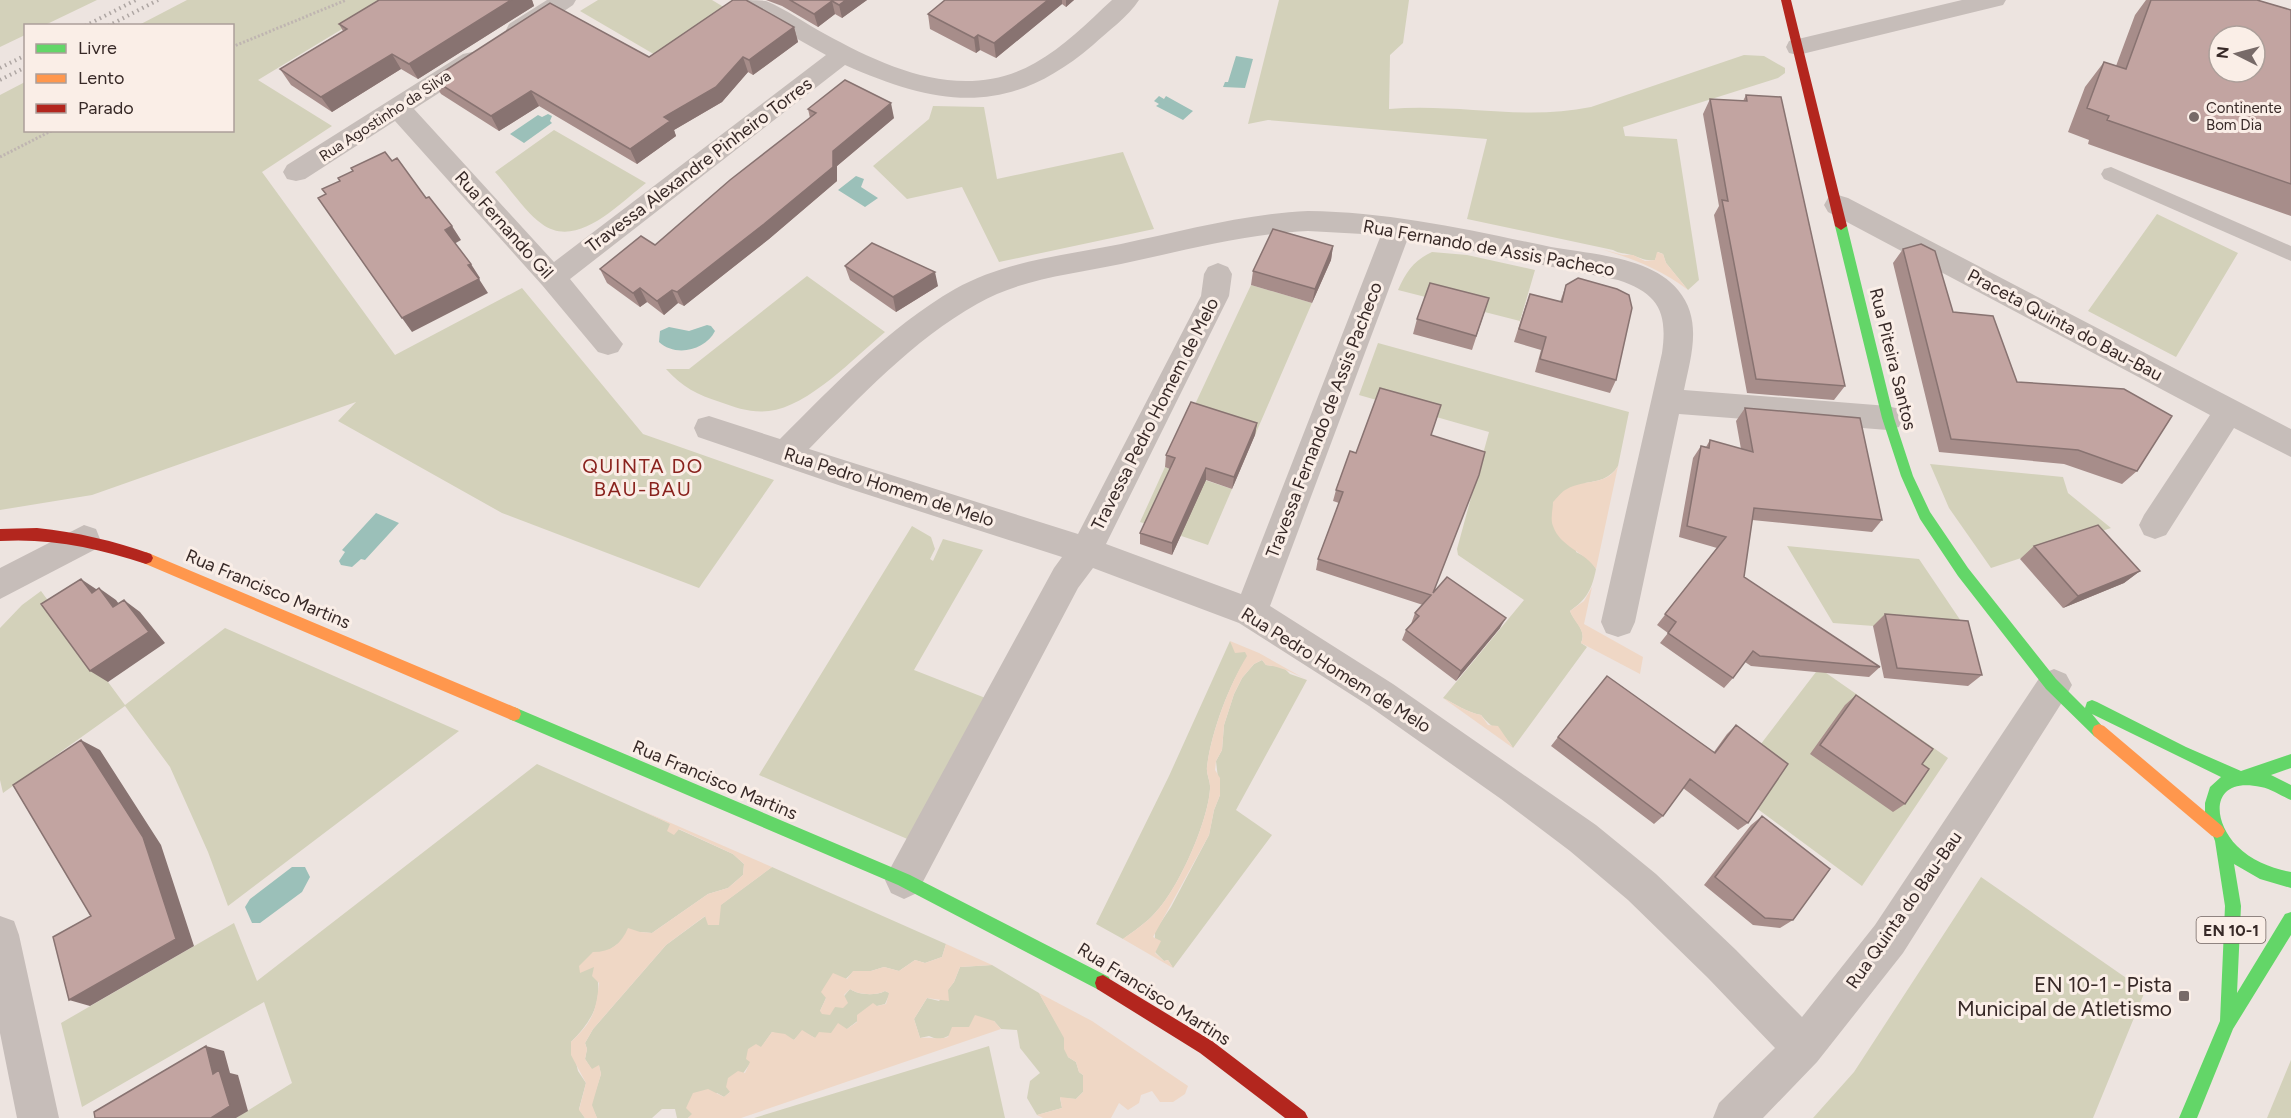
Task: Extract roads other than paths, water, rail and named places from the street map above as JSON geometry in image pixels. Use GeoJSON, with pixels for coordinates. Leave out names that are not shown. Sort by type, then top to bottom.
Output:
{"type":"FeatureCollection","features":[{"type":"Feature","properties":{"kind":"street","name":"Rua Agostinho da Silva"},"geometry":{"type":"LineString","coordinates":[[296,172],[564,0]]}},
{"type":"Feature","properties":{"kind":"street"},"geometry":{"type":"LineString","coordinates":[[746,0],[893,77],[925,87],[960,92],[990,89],[1019,82],[1042,70],[1067,53],[1127,0]]}},
{"type":"Feature","properties":{"kind":"street","name":"Rua Piteira Santos"},"geometry":{"type":"LineString","coordinates":[[1786,0],[1838,205],[1888,418],[1916,497],[1943,543],[1979,593],[2069,704],[2175,792],[2219,834],[2236,855],[2255,869],[2277,878],[2291,880]]}},
{"type":"Feature","properties":{"kind":"street"},"geometry":{"type":"LineString","coordinates":[[1798,47],[1994,0]]}},
{"type":"Feature","properties":{"kind":"street","name":"Travessa Alexandre Pinheiro Torres"},"geometry":{"type":"LineString","coordinates":[[552,278],[845,53]]}},
{"type":"Feature","properties":{"kind":"street","name":"Rua Fernando Gil"},"geometry":{"type":"LineString","coordinates":[[398,108],[552,278],[608,344]]}},
{"type":"Feature","properties":{"kind":"street","name":"Praceta Quinta do Bau-Bau"},"geometry":{"type":"LineString","coordinates":[[1838,205],[2291,444]]}},
{"type":"Feature","properties":{"kind":"street","name":"Rua Fernando de Assis Pacheco"},"geometry":{"type":"LineString","coordinates":[[786,453],[840,398],[907,338],[946,309],[980,289],[1019,276],[1258,227],[1307,221],[1353,222],[1481,242],[1613,269],[1647,281],[1670,298],[1677,313],[1681,332],[1618,622]]}},
{"type":"Feature","properties":{"kind":"street","name":"Travessa Fernando de Assis Pacheco"},"geometry":{"type":"LineString","coordinates":[[1251,612],[1398,228]]}},
{"type":"Feature","properties":{"kind":"street","name":"Travessa Pedro Homem de Melo"},"geometry":{"type":"LineString","coordinates":[[904,880],[1066,578],[1086,551],[1215,296],[1218,274]]}},
{"type":"Feature","properties":{"kind":"street"},"geometry":{"type":"LineString","coordinates":[[1667,401],[1888,418]]}},
{"type":"Feature","properties":{"kind":"street"},"geometry":{"type":"LineString","coordinates":[[2155,525],[2229,411]]}},
{"type":"Feature","properties":{"kind":"street","name":"Rua Pedro Homem de Melo"},"geometry":{"type":"LineString","coordinates":[[709,428],[849,476],[1086,551],[1251,612],[1381,695],[1514,787],[1582,838],[1650,895],[1722,964],[1803,1048]]}},
{"type":"Feature","properties":{"kind":"street","name":"Rua Francisco Martins"},"geometry":{"type":"LineString","coordinates":[[0,535],[22,531],[52,532],[84,539],[168,566],[904,880],[1016,934],[1102,981],[1198,1041],[1250,1077],[1299,1118]]}},
{"type":"Feature","properties":{"kind":"street"},"geometry":{"type":"LineString","coordinates":[[0,585],[84,539]]}},
{"type":"Feature","properties":{"kind":"street"},"geometry":{"type":"LineString","coordinates":[[2054,686],[2122,723],[2242,777],[2267,780],[2291,793]]}},
{"type":"Feature","properties":{"kind":"street","name":"Rua Quinta do Bau-Bau"},"geometry":{"type":"LineString","coordinates":[[1734,1118],[1803,1048],[1889,939],[2054,686]]}},
{"type":"Feature","properties":{"kind":"street","name":"EN 10-1"},"geometry":{"type":"LineString","coordinates":[[2227,1023],[2233,906],[2219,834],[2210,808],[2213,793],[2223,782],[2291,761]]}},
{"type":"Feature","properties":{"kind":"street","name":"EN 10-1"},"geometry":{"type":"LineString","coordinates":[[2188,1118],[2227,1023],[2291,920]]}},
{"type":"Feature","properties":{"kind":"street"},"geometry":{"type":"LineString","coordinates":[[0,935],[38,1118]]}},
{"type":"Feature","properties":{"kind":"lane"},"geometry":{"type":"LineString","coordinates":[[2111,174],[2291,255]]}},
{"type":"Feature","properties":{"kind":"water"},"geometry":{"type":"Polygon","coordinates":[[[1236,56],[1253,59],[1245,88],[1223,87],[1225,82],[1228,82],[1236,56]]]}},
{"type":"Feature","properties":{"kind":"water"},"geometry":{"type":"Polygon","coordinates":[[[1159,96],[1164,99],[1166,96],[1193,111],[1183,120],[1156,106],[1159,104],[1154,101],[1159,96]]]}},
{"type":"Feature","properties":{"kind":"water"},"geometry":{"type":"Polygon","coordinates":[[[548,114],[552,116],[550,121],[552,123],[524,143],[510,134],[538,115],[542,117],[548,114]]]}},
{"type":"Feature","properties":{"kind":"water"},"geometry":{"type":"Polygon","coordinates":[[[856,176],[864,179],[861,187],[878,198],[865,207],[838,190],[856,176]]]}},
{"type":"Feature","properties":{"kind":"water"},"geometry":{"type":"Polygon","coordinates":[[[707,325],[715,331],[710,338],[689,350],[673,349],[659,342],[660,331],[669,327],[689,331],[707,325]]]}},
{"type":"Feature","properties":{"kind":"water"},"geometry":{"type":"Polygon","coordinates":[[[376,513],[399,523],[365,560],[361,559],[352,567],[341,565],[339,561],[345,552],[342,550],[376,513]]]}},
{"type":"Feature","properties":{"kind":"water"},"geometry":{"type":"Polygon","coordinates":[[[292,867],[305,867],[310,877],[302,892],[260,923],[252,923],[245,907],[250,899],[292,867]]]}},
{"type":"Feature","properties":{"kind":"railway"},"geometry":{"type":"LineString","coordinates":[[89,24],[136,0]]}},
{"type":"Feature","properties":{"kind":"railway"},"geometry":{"type":"LineString","coordinates":[[112,24],[158,0]]}},
{"type":"Feature","properties":{"kind":"railway"},"geometry":{"type":"LineString","coordinates":[[0,68],[24,56]]}},
{"type":"Feature","properties":{"kind":"railway"},"geometry":{"type":"LineString","coordinates":[[0,80],[24,68]]}},
{"type":"Feature","properties":{"kind":"place","name":"Continente Bom Dia"},"geometry":{"type":"Point","coordinates":[2194,117]}},
{"type":"Feature","properties":{"kind":"place","name":"EN 10-1 - Pista Municipal de Atletismo"},"geometry":{"type":"Point","coordinates":[2184,996]}},
{"type":"Feature","properties":{"kind":"district","name":"QUINTA DO BAU-BAU"},"geometry":{"type":"Point","coordinates":[643,478]}}]}
